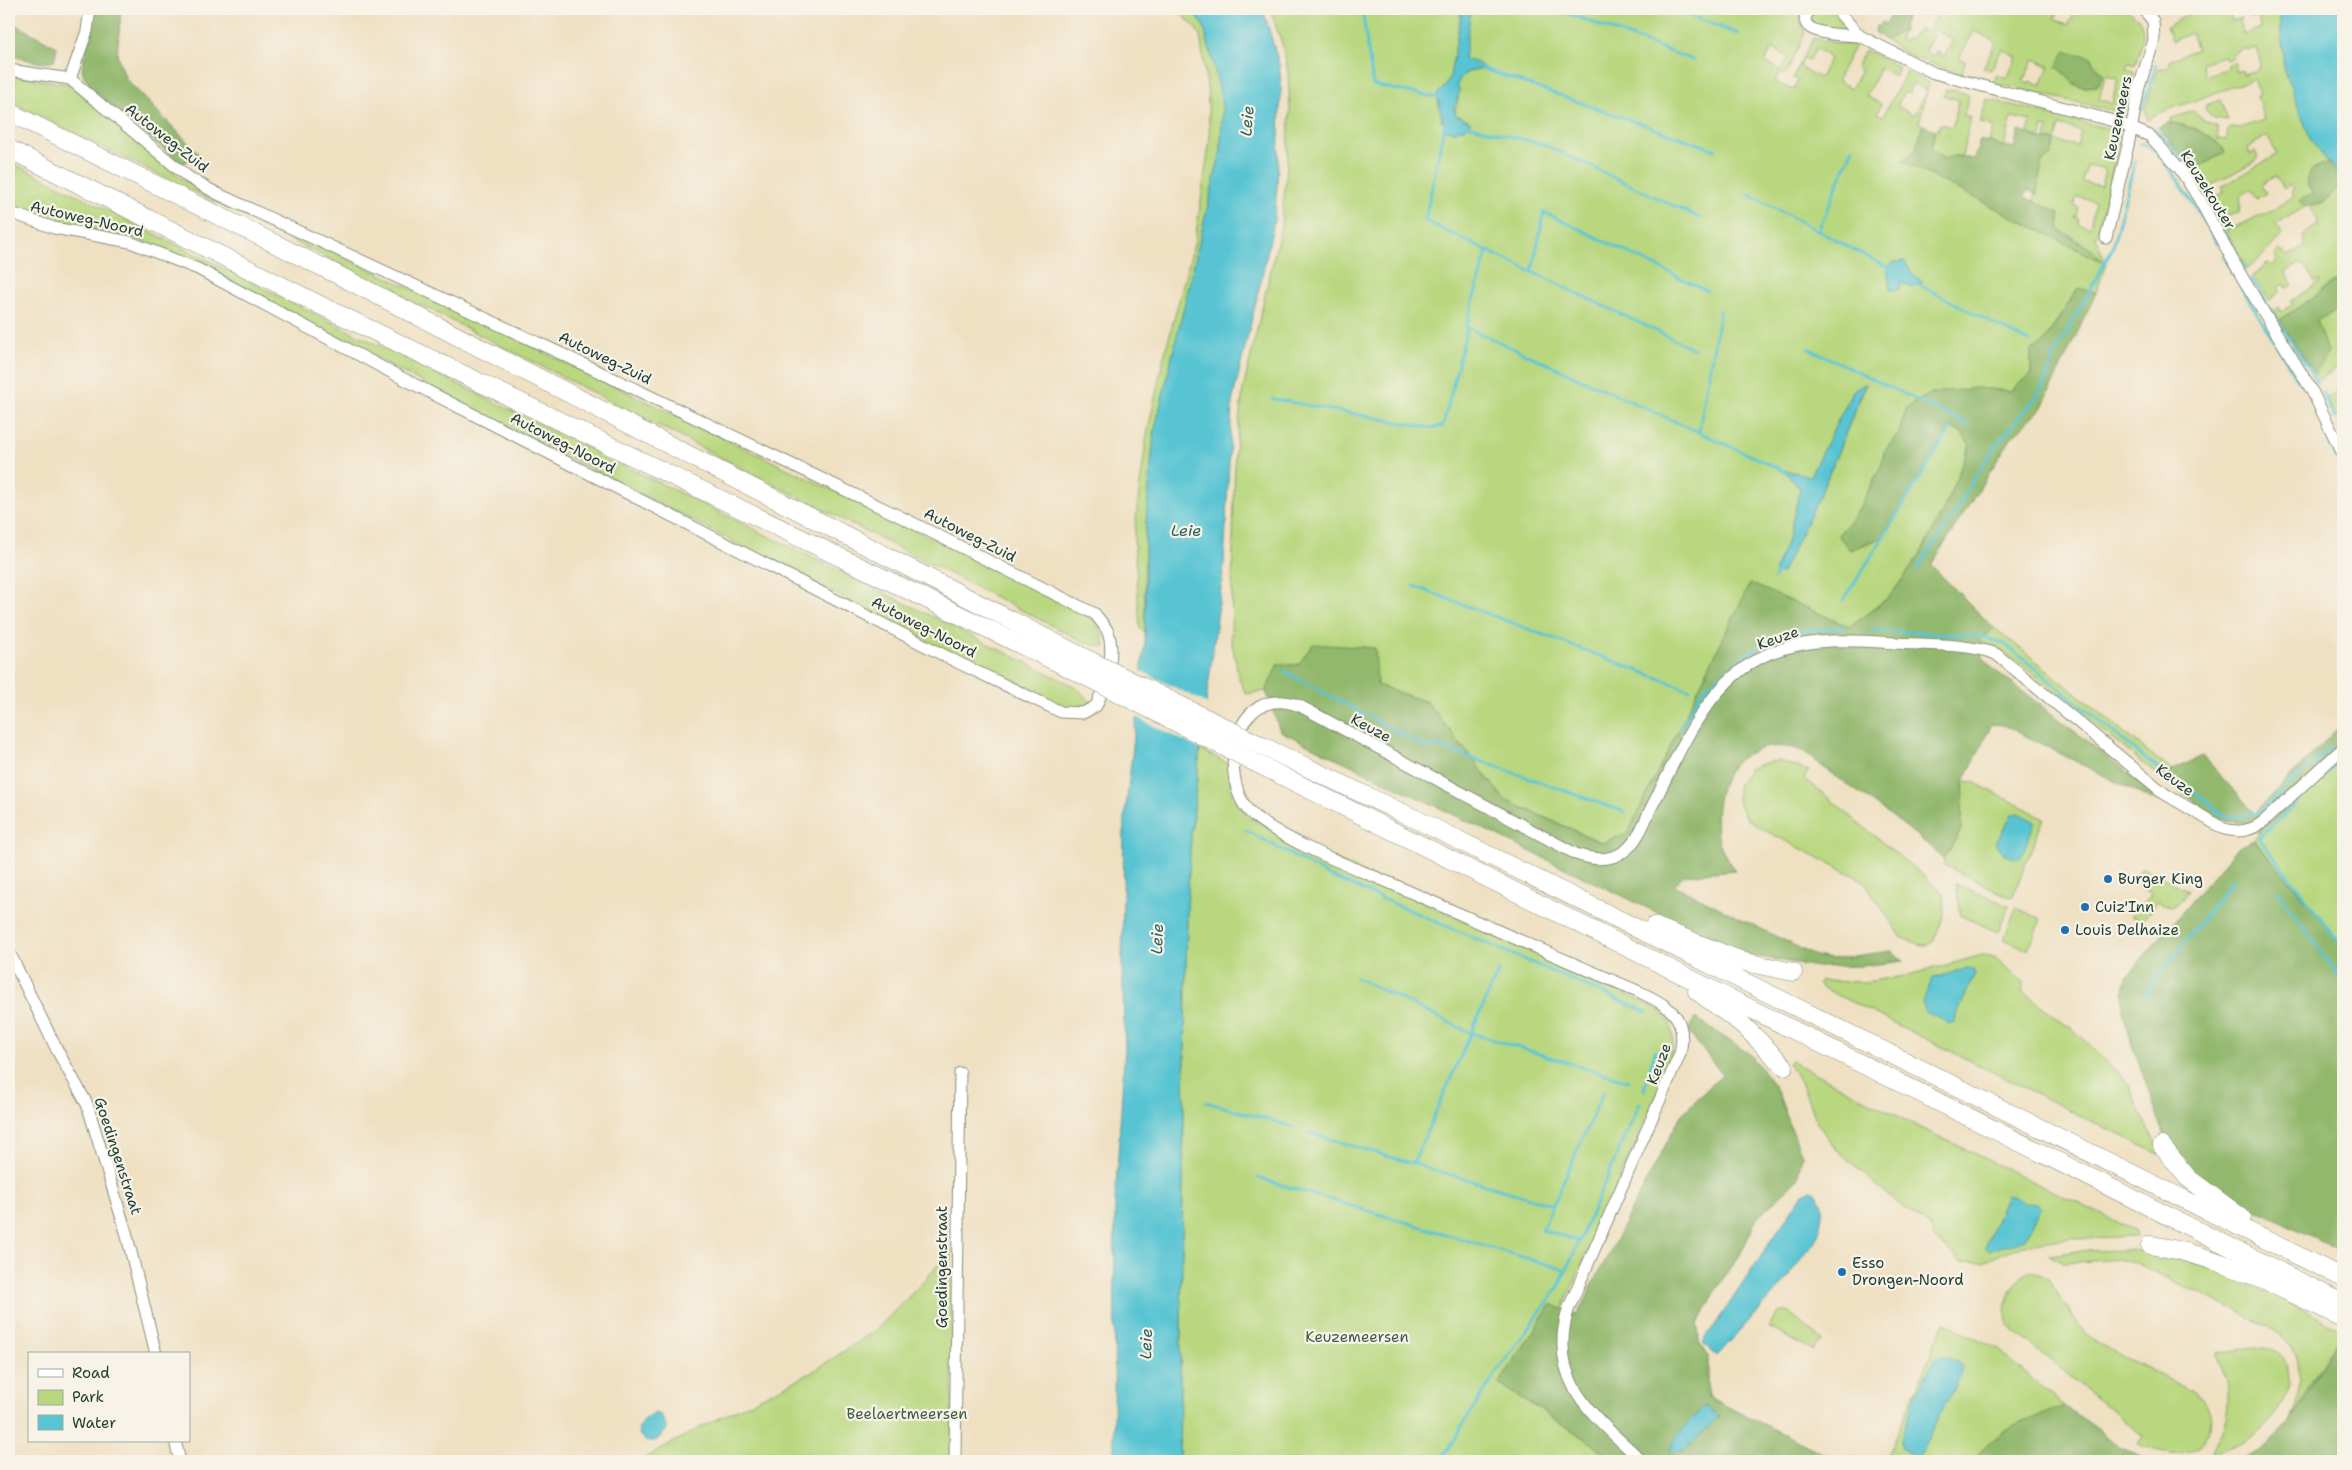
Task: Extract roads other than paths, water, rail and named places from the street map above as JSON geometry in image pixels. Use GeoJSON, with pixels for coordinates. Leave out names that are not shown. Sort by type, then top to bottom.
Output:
{"type":"FeatureCollection","features":[{"type":"Feature","properties":{"kind":"highway"},"geometry":{"type":"LineString","coordinates":[[9,112],[336,274],[1081,665],[1258,764],[2343,1303]]}},
{"type":"Feature","properties":{"kind":"highway"},"geometry":{"type":"LineString","coordinates":[[9,149],[324,307],[1081,665],[1262,746],[2343,1278]]}},
{"type":"Feature","properties":{"kind":"highway"},"geometry":{"type":"LineString","coordinates":[[1539,881],[1745,962],[1793,972]]}},
{"type":"Feature","properties":{"kind":"highway"},"geometry":{"type":"LineString","coordinates":[[1676,972],[1695,990],[1743,1025],[1784,1066]]}},
{"type":"Feature","properties":{"kind":"highway"},"geometry":{"type":"LineString","coordinates":[[2162,1146],[2188,1178],[2271,1242]]}},
{"type":"Feature","properties":{"kind":"highway"},"geometry":{"type":"LineString","coordinates":[[2150,1246],[2186,1253],[2241,1269],[2343,1318]]}},
{"type":"Feature","properties":{"kind":"street"},"geometry":{"type":"LineString","coordinates":[[9,70],[70,79],[87,31],[90,9]]}},
{"type":"Feature","properties":{"kind":"street","name":"Keuzekouter"},"geometry":{"type":"LineString","coordinates":[[1810,9],[1806,18],[1807,24],[1816,31],[1860,36],[1934,73],[2132,126],[2150,136],[2167,153],[2194,190],[2242,276],[2311,388],[2343,455]]}},
{"type":"Feature","properties":{"kind":"street","name":"Keuzekouter"},"geometry":{"type":"LineString","coordinates":[[1836,9],[1860,36]]}},
{"type":"Feature","properties":{"kind":"street","name":"Keuzemeers"},"geometry":{"type":"LineString","coordinates":[[2106,238],[2132,126],[2139,86],[2155,32],[2153,22],[2143,9]]}},
{"type":"Feature","properties":{"kind":"street","name":"Autoweg-Zuid"},"geometry":{"type":"LineString","coordinates":[[70,79],[188,176],[216,193],[571,358],[1095,614],[1107,630],[1110,646],[1108,665],[1096,706]]}},
{"type":"Feature","properties":{"kind":"street","name":"Autoweg-Noord"},"geometry":{"type":"LineString","coordinates":[[9,212],[18,218],[54,228],[130,242],[198,269],[402,378],[961,664],[1061,712],[1082,714],[1096,706]]}},
{"type":"Feature","properties":{"kind":"street","name":"Keuze"},"geometry":{"type":"LineString","coordinates":[[1642,1461],[1576,1394],[1568,1377],[1562,1342],[1569,1308],[1680,1054],[1683,1043],[1679,1020],[1673,1011],[1662,1003],[1640,992],[1331,857],[1254,816],[1238,795],[1235,772],[1236,744],[1240,730],[1243,723],[1257,706],[1275,700],[1300,706],[1568,850],[1590,859],[1616,856],[1634,841],[1694,725],[1716,692],[1741,671],[1767,655],[1790,646],[1814,642],[1853,640],[1972,648],[1996,654],[2165,794],[2224,829],[2234,832],[2255,828],[2343,748]]}},
{"type":"Feature","properties":{"kind":"street","name":"Goedingenstraat"},"geometry":{"type":"LineString","coordinates":[[9,952],[57,1050],[87,1104],[126,1232],[156,1352]]}},
{"type":"Feature","properties":{"kind":"street","name":"Goedingenstraat"},"geometry":{"type":"LineString","coordinates":[[955,1461],[960,1073]]}},
{"type":"Feature","properties":{"kind":"street"},"geometry":{"type":"LineString","coordinates":[[175,1442],[180,1461]]}},
{"type":"Feature","properties":{"kind":"water","name":"Leie"},"geometry":{"type":"Polygon","coordinates":[[[1190,9],[1263,9],[1279,64],[1281,86],[1277,187],[1274,221],[1232,402],[1224,564],[1200,749],[1191,837],[1187,908],[1179,1461],[1114,1461],[1115,1202],[1125,1047],[1122,968],[1124,825],[1145,641],[1145,533],[1154,433],[1221,150],[1222,104],[1214,66],[1203,24],[1190,9]]]}},
{"type":"Feature","properties":{"kind":"water"},"geometry":{"type":"Polygon","coordinates":[[[1462,9],[1471,9],[1464,59],[1478,63],[1484,68],[1468,72],[1461,77],[1457,85],[1460,91],[1454,108],[1456,115],[1470,121],[1469,126],[1454,131],[1446,130],[1439,106],[1438,93],[1446,85],[1450,77],[1462,9]]]}},
{"type":"Feature","properties":{"kind":"water"},"geometry":{"type":"Polygon","coordinates":[[[2279,9],[2342,9],[2343,180],[2311,141],[2299,109],[2284,68],[2279,9]]]}},
{"type":"Feature","properties":{"kind":"water"},"geometry":{"type":"Polygon","coordinates":[[[1905,261],[1912,274],[1923,282],[1912,287],[1902,283],[1898,290],[1890,289],[1887,267],[1895,262],[1905,261]]]}},
{"type":"Feature","properties":{"kind":"water"},"geometry":{"type":"Polygon","coordinates":[[[1866,383],[1821,493],[1781,574],[1774,572],[1789,536],[1800,488],[1784,470],[1810,476],[1853,391],[1866,383]]]}},
{"type":"Feature","properties":{"kind":"water"},"geometry":{"type":"Polygon","coordinates":[[[2019,813],[2035,822],[2021,857],[2016,859],[2004,854],[1996,843],[2012,814],[2019,813]]]}},
{"type":"Feature","properties":{"kind":"water"},"geometry":{"type":"Polygon","coordinates":[[[1972,969],[1975,973],[1954,1022],[1947,1024],[1941,1018],[1926,1013],[1922,1002],[1933,978],[1972,969]]]}},
{"type":"Feature","properties":{"kind":"water"},"geometry":{"type":"Polygon","coordinates":[[[1811,1190],[1816,1192],[1823,1208],[1819,1233],[1813,1244],[1780,1287],[1717,1356],[1703,1343],[1802,1195],[1811,1190]]]}},
{"type":"Feature","properties":{"kind":"water"},"geometry":{"type":"Polygon","coordinates":[[[2007,1195],[2011,1195],[2024,1203],[2038,1204],[2041,1209],[2024,1239],[1989,1251],[1985,1247],[2007,1195]]]}},
{"type":"Feature","properties":{"kind":"water"},"geometry":{"type":"Polygon","coordinates":[[[1940,1356],[1959,1362],[1962,1366],[1961,1373],[1920,1454],[1915,1457],[1901,1449],[1900,1443],[1916,1393],[1935,1359],[1940,1356]]]}},
{"type":"Feature","properties":{"kind":"water"},"geometry":{"type":"Polygon","coordinates":[[[1705,1406],[1719,1416],[1685,1450],[1670,1452],[1679,1433],[1705,1406]]]}},
{"type":"Feature","properties":{"kind":"water"},"geometry":{"type":"Polygon","coordinates":[[[655,1413],[661,1415],[667,1430],[657,1440],[647,1442],[639,1434],[640,1426],[642,1422],[655,1413]]]}},
{"type":"Feature","properties":{"kind":"waterway"},"geometry":{"type":"LineString","coordinates":[[1362,9],[1373,85],[1439,98]]}},
{"type":"Feature","properties":{"kind":"waterway"},"geometry":{"type":"LineString","coordinates":[[1556,9],[1693,60]]}},
{"type":"Feature","properties":{"kind":"waterway"},"geometry":{"type":"LineString","coordinates":[[1672,9],[1739,34]]}},
{"type":"Feature","properties":{"kind":"waterway"},"geometry":{"type":"LineString","coordinates":[[2142,109],[2156,65]]}},
{"type":"Feature","properties":{"kind":"waterway"},"geometry":{"type":"LineString","coordinates":[[1481,68],[1716,150]]}},
{"type":"Feature","properties":{"kind":"waterway"},"geometry":{"type":"LineString","coordinates":[[1445,122],[1425,221],[1694,349]]}},
{"type":"Feature","properties":{"kind":"waterway"},"geometry":{"type":"LineString","coordinates":[[1467,125],[1545,145],[1700,218]]}},
{"type":"Feature","properties":{"kind":"waterway"},"geometry":{"type":"LineString","coordinates":[[2155,129],[2185,161],[2203,189]]}},
{"type":"Feature","properties":{"kind":"waterway"},"geometry":{"type":"LineString","coordinates":[[2140,144],[2149,147],[2170,170],[2182,186],[2217,244]]}},
{"type":"Feature","properties":{"kind":"waterway"},"geometry":{"type":"LineString","coordinates":[[1818,231],[1853,148]]}},
{"type":"Feature","properties":{"kind":"waterway"},"geometry":{"type":"LineString","coordinates":[[1917,569],[1955,513],[1977,473],[2000,440],[2038,395],[2046,380],[2055,354],[2112,249],[2135,161]]}},
{"type":"Feature","properties":{"kind":"waterway"},"geometry":{"type":"LineString","coordinates":[[1748,194],[1889,268]]}},
{"type":"Feature","properties":{"kind":"waterway"},"geometry":{"type":"LineString","coordinates":[[2207,198],[2219,222]]}},
{"type":"Feature","properties":{"kind":"waterway"},"geometry":{"type":"LineString","coordinates":[[1532,272],[1544,212],[1707,291]]}},
{"type":"Feature","properties":{"kind":"waterway"},"geometry":{"type":"LineString","coordinates":[[2223,231],[2245,270]]}},
{"type":"Feature","properties":{"kind":"waterway"},"geometry":{"type":"LineString","coordinates":[[1487,251],[1466,327],[1787,472]]}},
{"type":"Feature","properties":{"kind":"waterway"},"geometry":{"type":"LineString","coordinates":[[2223,256],[2235,275]]}},
{"type":"Feature","properties":{"kind":"waterway"},"geometry":{"type":"LineString","coordinates":[[2251,278],[2266,302]]}},
{"type":"Feature","properties":{"kind":"waterway"},"geometry":{"type":"LineString","coordinates":[[1916,283],[2029,342]]}},
{"type":"Feature","properties":{"kind":"waterway"},"geometry":{"type":"LineString","coordinates":[[2241,287],[2298,380]]}},
{"type":"Feature","properties":{"kind":"waterway"},"geometry":{"type":"LineString","coordinates":[[1699,431],[1720,310]]}},
{"type":"Feature","properties":{"kind":"waterway"},"geometry":{"type":"LineString","coordinates":[[2271,310],[2317,382]]}},
{"type":"Feature","properties":{"kind":"waterway"},"geometry":{"type":"LineString","coordinates":[[1273,399],[1431,428],[1443,426],[1467,327]]}},
{"type":"Feature","properties":{"kind":"waterway"},"geometry":{"type":"LineString","coordinates":[[1808,348],[1969,425]]}},
{"type":"Feature","properties":{"kind":"waterway"},"geometry":{"type":"LineString","coordinates":[[2322,392],[2334,418]]}},
{"type":"Feature","properties":{"kind":"waterway"},"geometry":{"type":"LineString","coordinates":[[2323,427],[2343,472]]}},
{"type":"Feature","properties":{"kind":"waterway"},"geometry":{"type":"LineString","coordinates":[[2338,427],[2343,438]]}},
{"type":"Feature","properties":{"kind":"waterway"},"geometry":{"type":"LineString","coordinates":[[1844,600],[1951,428]]}},
{"type":"Feature","properties":{"kind":"waterway"},"geometry":{"type":"LineString","coordinates":[[1774,578],[1779,569]]}},
{"type":"Feature","properties":{"kind":"waterway"},"geometry":{"type":"LineString","coordinates":[[1414,586],[1690,690]]}},
{"type":"Feature","properties":{"kind":"waterway"},"geometry":{"type":"LineString","coordinates":[[1679,730],[1703,689],[1750,652],[1770,641],[1804,630],[1844,627]]}},
{"type":"Feature","properties":{"kind":"waterway"},"geometry":{"type":"LineString","coordinates":[[1871,630],[1980,636],[2005,644],[2167,776],[2191,789],[2228,818],[2258,813],[2331,748]]}},
{"type":"Feature","properties":{"kind":"waterway"},"geometry":{"type":"LineString","coordinates":[[1284,671],[1429,749],[1435,745],[1625,812]]}},
{"type":"Feature","properties":{"kind":"waterway"},"geometry":{"type":"LineString","coordinates":[[2343,758],[2259,838],[2343,947]]}},
{"type":"Feature","properties":{"kind":"waterway"},"geometry":{"type":"LineString","coordinates":[[1246,830],[1329,876],[1647,1012]]}},
{"type":"Feature","properties":{"kind":"waterway"},"geometry":{"type":"LineString","coordinates":[[2144,995],[2234,879]]}},
{"type":"Feature","properties":{"kind":"waterway"},"geometry":{"type":"LineString","coordinates":[[2277,890],[2343,982]]}},
{"type":"Feature","properties":{"kind":"waterway"},"geometry":{"type":"LineString","coordinates":[[1413,1163],[1499,970]]}},
{"type":"Feature","properties":{"kind":"waterway"},"geometry":{"type":"LineString","coordinates":[[1355,977],[1471,1033],[1628,1081]]}},
{"type":"Feature","properties":{"kind":"waterway"},"geometry":{"type":"LineString","coordinates":[[1644,1090],[1655,1051]]}},
{"type":"Feature","properties":{"kind":"waterway"},"geometry":{"type":"LineString","coordinates":[[1579,1241],[1542,1230],[1603,1092]]}},
{"type":"Feature","properties":{"kind":"waterway"},"geometry":{"type":"LineString","coordinates":[[1206,1102],[1294,1127]]}},
{"type":"Feature","properties":{"kind":"waterway"},"geometry":{"type":"LineString","coordinates":[[1440,1461],[1496,1373],[1559,1286],[1640,1103]]}},
{"type":"Feature","properties":{"kind":"waterway"},"geometry":{"type":"LineString","coordinates":[[1309,1133],[1553,1205]]}},
{"type":"Feature","properties":{"kind":"waterway"},"geometry":{"type":"LineString","coordinates":[[1258,1178],[1566,1270]]}},
{"type":"Feature","properties":{"kind":"place","name":"Burger King"},"geometry":{"type":"Point","coordinates":[2108,879]}},
{"type":"Feature","properties":{"kind":"place","name":"Cuiz'Inn"},"geometry":{"type":"Point","coordinates":[2085,907]}},
{"type":"Feature","properties":{"kind":"place","name":"Louis Delhaize"},"geometry":{"type":"Point","coordinates":[2065,930]}},
{"type":"Feature","properties":{"kind":"place","name":"Esso Drongen-Noord"},"geometry":{"type":"Point","coordinates":[1842,1272]}},
{"type":"Feature","properties":{"kind":"park label","name":"Keuzemeersen"},"geometry":{"type":"Point","coordinates":[1357,1337]}},
{"type":"Feature","properties":{"kind":"park label","name":"Beelaertmeersen"},"geometry":{"type":"Point","coordinates":[907,1414]}}]}
